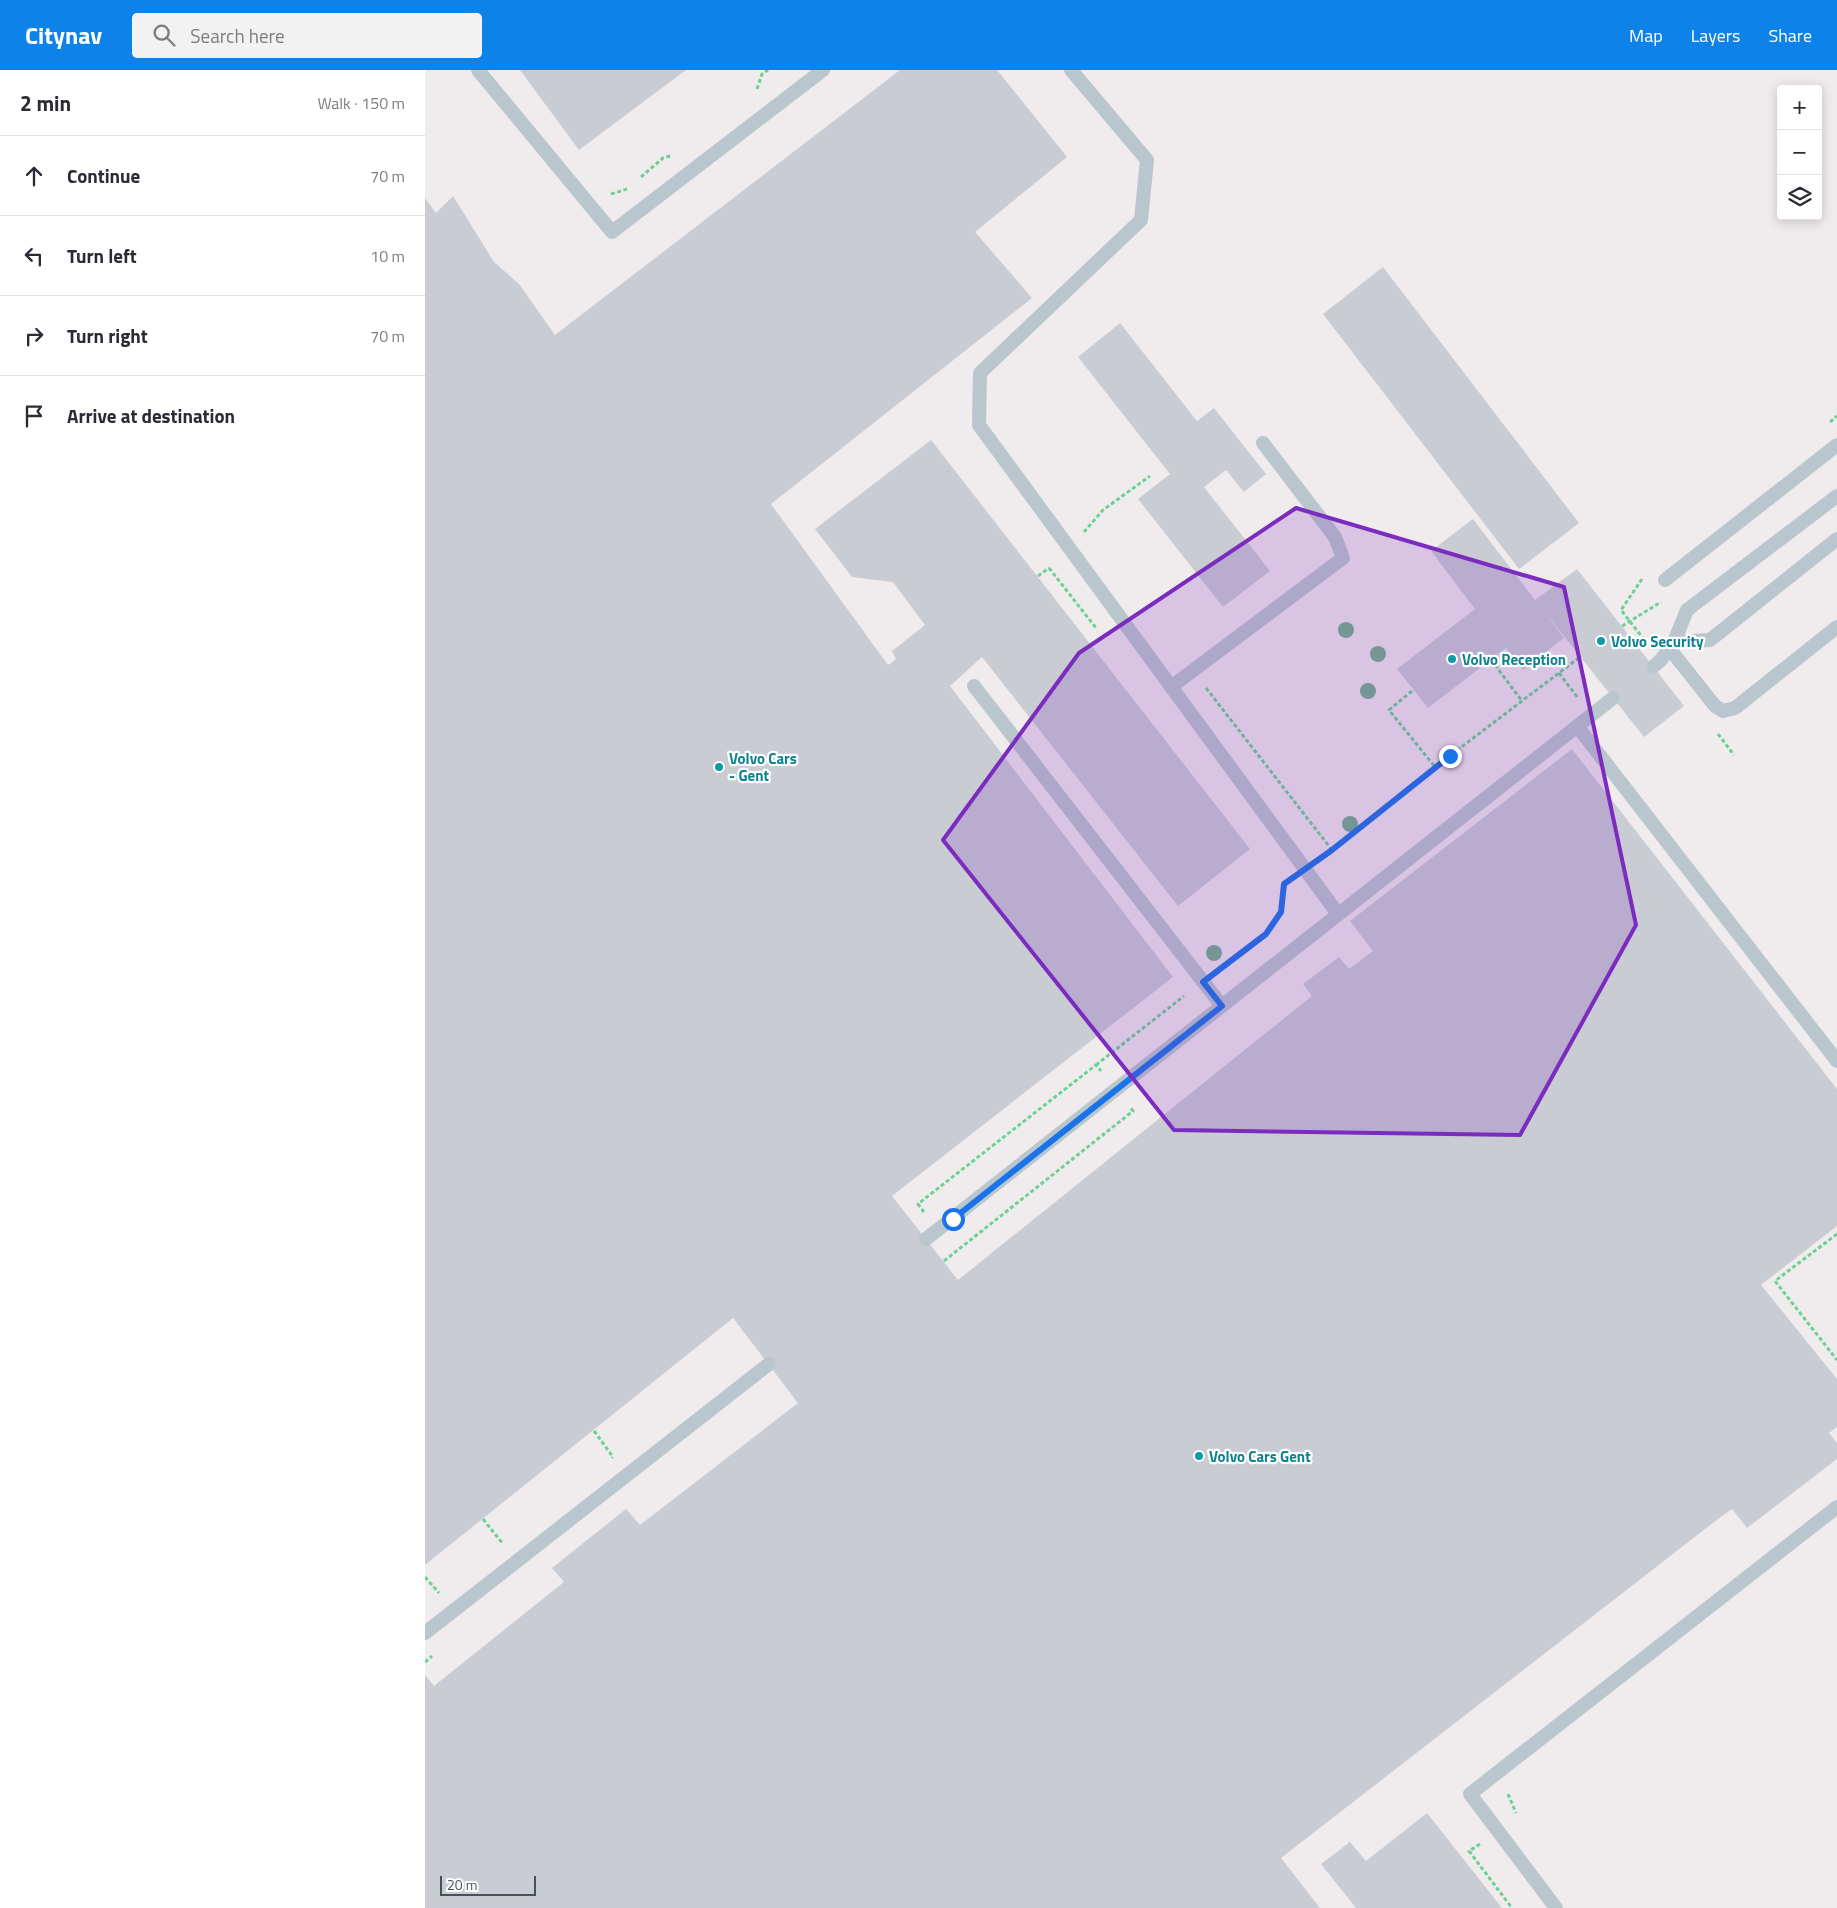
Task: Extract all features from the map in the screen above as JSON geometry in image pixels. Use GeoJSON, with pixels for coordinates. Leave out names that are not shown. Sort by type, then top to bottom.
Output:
{"type":"FeatureCollection","features":[{"type":"Feature","properties":{"kind":"lane"},"geometry":{"type":"LineString","coordinates":[[478,70],[612,232],[823,70]]}},
{"type":"Feature","properties":{"kind":"lane"},"geometry":{"type":"LineString","coordinates":[[1071,70],[1147,160],[1141,220],[980,373],[979,425],[1338,914]]}},
{"type":"Feature","properties":{"kind":"lane"},"geometry":{"type":"LineString","coordinates":[[1171,687],[1343,558],[1335,537],[1263,443]]}},
{"type":"Feature","properties":{"kind":"lane"},"geometry":{"type":"LineString","coordinates":[[1665,580],[1837,445]]}},
{"type":"Feature","properties":{"kind":"lane"},"geometry":{"type":"LineString","coordinates":[[1654,666],[1672,645],[1687,610],[1837,496]]}},
{"type":"Feature","properties":{"kind":"lane"},"geometry":{"type":"LineString","coordinates":[[1672,645],[1710,640],[1837,538]]}},
{"type":"Feature","properties":{"kind":"lane"},"geometry":{"type":"LineString","coordinates":[[1672,645],[1715,706],[1723,711],[1735,708],[1837,627]]}},
{"type":"Feature","properties":{"kind":"lane"},"geometry":{"type":"LineString","coordinates":[[974,686],[1222,1006]]}},
{"type":"Feature","properties":{"kind":"lane"},"geometry":{"type":"LineString","coordinates":[[926,1239],[1613,698]]}},
{"type":"Feature","properties":{"kind":"lane"},"geometry":{"type":"LineString","coordinates":[[1577,726],[1837,1061]]}},
{"type":"Feature","properties":{"kind":"lane"},"geometry":{"type":"LineString","coordinates":[[425,1633],[769,1364]]}},
{"type":"Feature","properties":{"kind":"lane"},"geometry":{"type":"LineString","coordinates":[[1556,1908],[1470,1794],[1837,1507]]}},
{"type":"Feature","properties":{"kind":"path"},"geometry":{"type":"LineString","coordinates":[[756,93],[762,74],[769,70]]}},
{"type":"Feature","properties":{"kind":"path"},"geometry":{"type":"LineString","coordinates":[[635,182],[663,158],[671,156]]}},
{"type":"Feature","properties":{"kind":"path"},"geometry":{"type":"LineString","coordinates":[[610,195],[628,189]]}},
{"type":"Feature","properties":{"kind":"path"},"geometry":{"type":"LineString","coordinates":[[1038,576],[1070,549],[1103,510],[1150,476]]}},
{"type":"Feature","properties":{"kind":"path"},"geometry":{"type":"LineString","coordinates":[[1079,524],[1090,540]]}},
{"type":"Feature","properties":{"kind":"path"},"geometry":{"type":"LineString","coordinates":[[1622,626],[1668,598]]}},
{"type":"Feature","properties":{"kind":"path"},"geometry":{"type":"LineString","coordinates":[[1096,1065],[1266,934],[1281,912],[1284,884],[1332,850],[1435,767],[1581,657]]}},
{"type":"Feature","properties":{"kind":"path"},"geometry":{"type":"LineString","coordinates":[[1495,665],[1522,701]]}},
{"type":"Feature","properties":{"kind":"path"},"geometry":{"type":"LineString","coordinates":[[1193,671],[1332,850]]}},
{"type":"Feature","properties":{"kind":"path"},"geometry":{"type":"LineString","coordinates":[[1412,691],[1389,710],[1435,767]]}},
{"type":"Feature","properties":{"kind":"path"},"geometry":{"type":"LineString","coordinates":[[1837,1234],[1775,1281],[1837,1360]]}},
{"type":"Feature","properties":{"kind":"path"},"geometry":{"type":"LineString","coordinates":[[1511,1789],[1507,1794],[1518,1818],[1469,1852],[1512,1908]]}},
{"type":"Feature","properties":{"kind":"highlighted area"},"geometry":{"type":"Polygon","coordinates":[[[1296,508],[1564,587],[1636,925],[1520,1135],[1174,1130],[943,840],[1079,653],[1296,508]]]}},
{"type":"Feature","properties":{"kind":"building"},"geometry":{"type":"Polygon","coordinates":[[[520,70],[686,70],[579,150],[520,70]]]}},
{"type":"Feature","properties":{"kind":"building"},"geometry":{"type":"Polygon","coordinates":[[[900,70],[997,70],[1067,157],[975,232],[1032,298],[771,504],[888,665],[896,659],[892,651],[925,625],[893,582],[852,577],[815,529],[931,440],[1250,849],[1178,906],[982,657],[950,686],[1173,977],[892,1196],[958,1280],[1312,996],[1303,984],[1339,957],[1349,969],[1373,951],[1350,921],[1572,749],[1837,1089],[1837,1226],[1761,1285],[1837,1379],[1837,1427],[1829,1433],[1837,1443],[1837,1459],[1747,1528],[1732,1509],[1718,1519],[1281,1858],[1320,1908],[425,1908],[425,1675],[434,1686],[564,1582],[552,1568],[626,1509],[640,1525],[798,1403],[733,1318],[425,1565],[425,198],[436,213],[453,196],[494,262],[519,284],[555,335],[900,70]]]}},
{"type":"Feature","properties":{"kind":"building"},"geometry":{"type":"Polygon","coordinates":[[[1383,267],[1579,523],[1519,569],[1323,314],[1383,267]]]}},
{"type":"Feature","properties":{"kind":"building"},"geometry":{"type":"Polygon","coordinates":[[[1120,323],[1197,421],[1214,408],[1266,474],[1244,492],[1226,470],[1204,487],[1270,571],[1223,607],[1138,499],[1170,474],[1078,357],[1120,323]]]}},
{"type":"Feature","properties":{"kind":"building"},"geometry":{"type":"Polygon","coordinates":[[[1473,519],[1535,600],[1577,569],[1684,706],[1644,737],[1544,611],[1564,638],[1523,670],[1506,648],[1428,708],[1397,669],[1475,609],[1431,551],[1473,519]]]}},
{"type":"Feature","properties":{"kind":"building"},"geometry":{"type":"Polygon","coordinates":[[[1427,1813],[1502,1908],[1356,1908],[1321,1864],[1350,1842],[1366,1861],[1427,1813]]]}},
{"type":"Feature","properties":{"kind":"place","name":"Volvo Security"},"geometry":{"type":"Point","coordinates":[1601,641]}},
{"type":"Feature","properties":{"kind":"place","name":"Volvo Reception"},"geometry":{"type":"Point","coordinates":[1452,659]}},
{"type":"Feature","properties":{"kind":"place","name":"Volvo Cars - Gent"},"geometry":{"type":"Point","coordinates":[719,767]}},
{"type":"Feature","properties":{"kind":"place","name":"Volvo Cars Gent"},"geometry":{"type":"Point","coordinates":[1199,1456]}},
{"type":"Feature","properties":{"kind":"route"},"geometry":{"type":"LineString","coordinates":[[953,1219],[1222,1006],[1203,982],[1266,934],[1281,912],[1284,884],[1332,850],[1450,756]]}}]}
